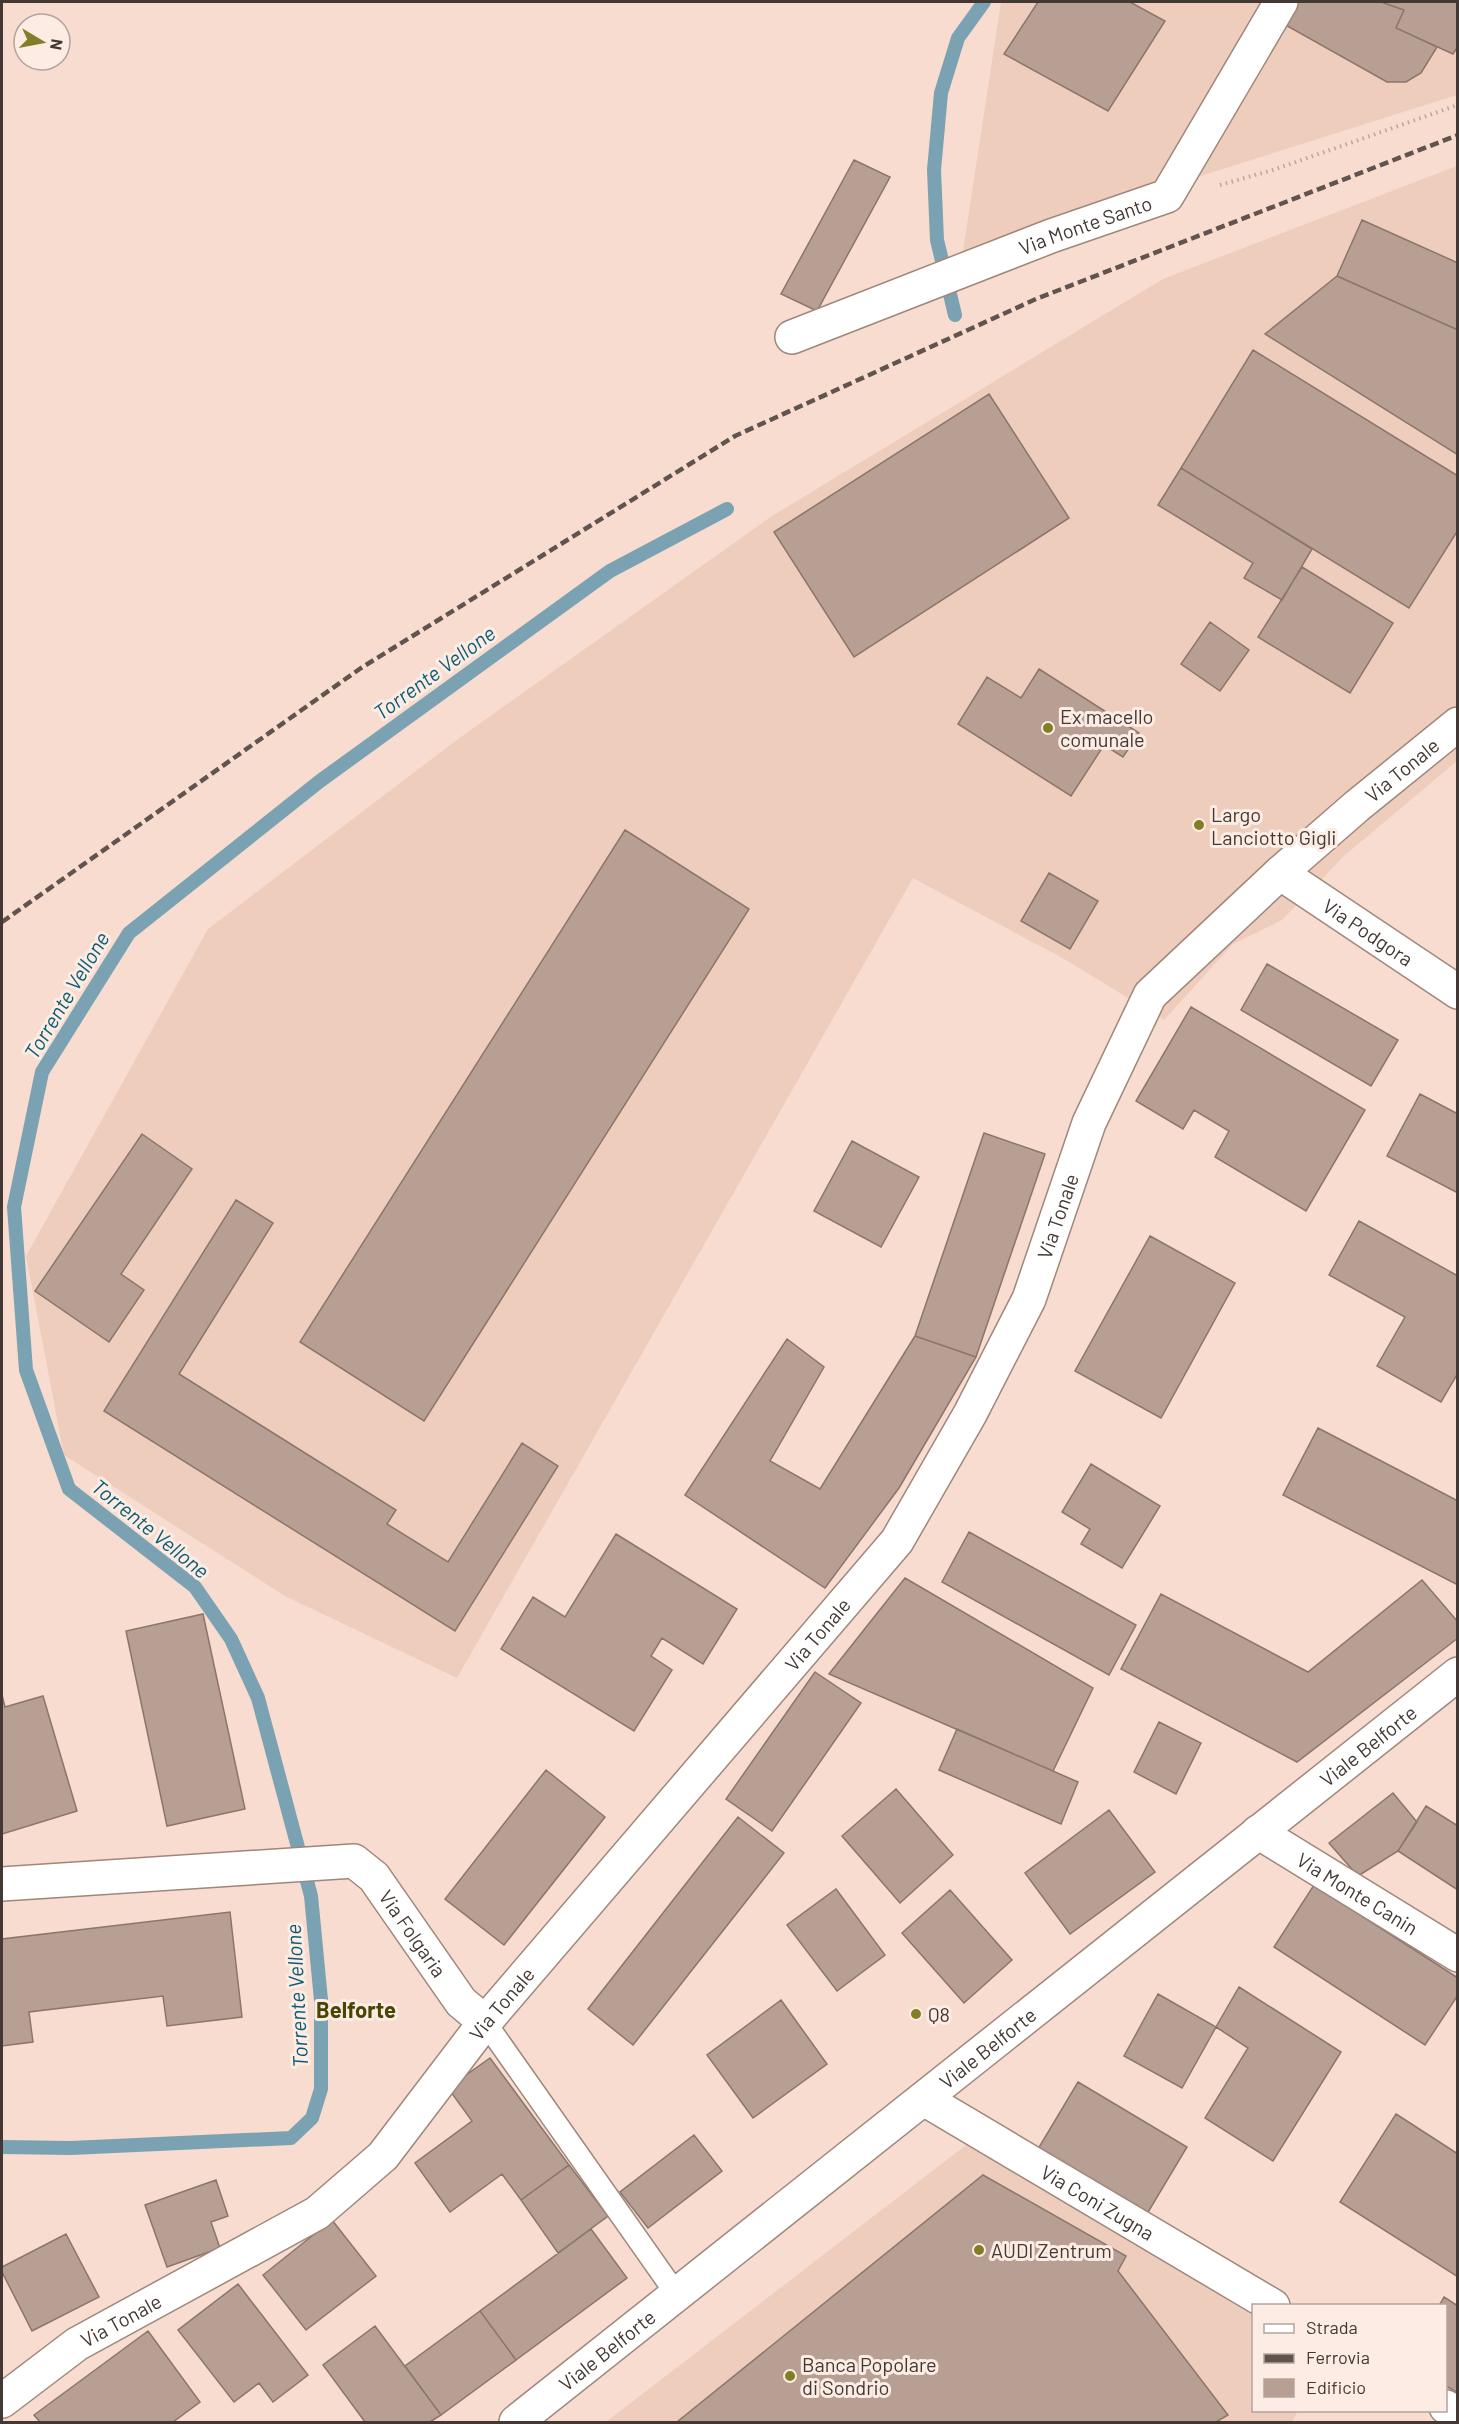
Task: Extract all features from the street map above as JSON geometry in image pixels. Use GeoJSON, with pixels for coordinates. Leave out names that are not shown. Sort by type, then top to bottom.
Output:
{"type":"FeatureCollection","features":[{"type":"Feature","properties":{"kind":"street","name":"Via Monte Santo"},"geometry":{"type":"LineString","coordinates":[[792,337],[1051,236],[1167,196],[1281,2]]}},
{"type":"Feature","properties":{"kind":"street","name":"Via Tonale"},"geometry":{"type":"LineString","coordinates":[[2,2402],[77,2344],[317,2213],[382,2156],[484,2022],[897,1541],[970,1414],[1029,1299],[1089,1123],[1150,994],[1280,873],[1357,806],[1458,724]]}},
{"type":"Feature","properties":{"kind":"street","name":"Via Podgora"},"geometry":{"type":"LineString","coordinates":[[1280,873],[1458,993]]}},
{"type":"Feature","properties":{"kind":"street","name":"Viale Belforte"},"geometry":{"type":"LineString","coordinates":[[516,2422],[1458,1674]]}},
{"type":"Feature","properties":{"kind":"street","name":"Via Monte Canin"},"geometry":{"type":"LineString","coordinates":[[1258,1832],[1458,1955]]}},
{"type":"Feature","properties":{"kind":"street","name":"Via Folgaria"},"geometry":{"type":"LineString","coordinates":[[2,1884],[354,1861],[374,1877],[461,2002],[484,2022]]}},
{"type":"Feature","properties":{"kind":"street","name":"Via Coni Zugna"},"geometry":{"type":"LineString","coordinates":[[924,2099],[1270,2304]]}},
{"type":"Feature","properties":{"kind":"lane","name":"Via Folgaria"},"geometry":{"type":"LineString","coordinates":[[484,2022],[676,2295]]}},
{"type":"Feature","properties":{"kind":"path"},"geometry":{"type":"LineString","coordinates":[[1167,196],[1211,188],[1276,169],[1458,105]]}},
{"type":"Feature","properties":{"kind":"shaded area"},"geometry":{"type":"Polygon","coordinates":[[[1001,2],[1457,2],[1457,95],[963,251],[1001,2]]]}},
{"type":"Feature","properties":{"kind":"shaded area"},"geometry":{"type":"Polygon","coordinates":[[[1457,166],[1457,761],[1344,856],[1282,920],[1233,944],[1164,1020],[1066,960],[913,878],[457,1678],[285,1596],[64,1455],[26,1256],[208,929],[458,739],[772,516],[1163,279],[1457,166]]]}},
{"type":"Feature","properties":{"kind":"shaded area"},"geometry":{"type":"Polygon","coordinates":[[[970,2142],[1252,2315],[1252,2412],[1297,2412],[1292,2422],[606,2422],[970,2142]]]}},
{"type":"Feature","properties":{"kind":"building"},"geometry":{"type":"Polygon","coordinates":[[[1038,2],[1130,2],[1165,21],[1108,111],[1004,54],[1038,2]]]}},
{"type":"Feature","properties":{"kind":"building"},"geometry":{"type":"Polygon","coordinates":[[[1296,2],[1381,2],[1404,10],[1396,28],[1437,47],[1421,73],[1406,82],[1387,82],[1282,23],[1296,2]]]}},
{"type":"Feature","properties":{"kind":"building"},"geometry":{"type":"Polygon","coordinates":[[[1381,2],[1458,2],[1458,46],[1453,54],[1396,28],[1404,10],[1381,2]]]}},
{"type":"Feature","properties":{"kind":"building"},"geometry":{"type":"Polygon","coordinates":[[[854,160],[890,177],[817,311],[781,294],[854,160]]]}},
{"type":"Feature","properties":{"kind":"building"},"geometry":{"type":"Polygon","coordinates":[[[1362,220],[1458,263],[1458,330],[1337,276],[1362,220]]]}},
{"type":"Feature","properties":{"kind":"building"},"geometry":{"type":"Polygon","coordinates":[[[1337,276],[1458,330],[1458,455],[1265,334],[1337,276]]]}},
{"type":"Feature","properties":{"kind":"building"},"geometry":{"type":"Polygon","coordinates":[[[1253,350],[1458,476],[1458,530],[1409,608],[1181,468],[1253,350]]]}},
{"type":"Feature","properties":{"kind":"building"},"geometry":{"type":"Polygon","coordinates":[[[989,394],[1069,518],[854,657],[774,532],[989,394]]]}},
{"type":"Feature","properties":{"kind":"building"},"geometry":{"type":"Polygon","coordinates":[[[1181,468],[1312,549],[1282,600],[1244,578],[1253,563],[1158,505],[1181,468]]]}},
{"type":"Feature","properties":{"kind":"building"},"geometry":{"type":"Polygon","coordinates":[[[1302,567],[1393,623],[1350,693],[1258,637],[1302,567]]]}},
{"type":"Feature","properties":{"kind":"building"},"geometry":{"type":"Polygon","coordinates":[[[1210,622],[1249,650],[1220,691],[1181,664],[1210,622]]]}},
{"type":"Feature","properties":{"kind":"building","name":"Ex macello comunale"},"geometry":{"type":"Polygon","coordinates":[[[1039,669],[1139,733],[1123,757],[1104,745],[1071,796],[958,724],[987,677],[1021,698],[1039,669]]]}},
{"type":"Feature","properties":{"kind":"building"},"geometry":{"type":"Polygon","coordinates":[[[625,830],[749,909],[424,1421],[300,1342],[625,830]]]}},
{"type":"Feature","properties":{"kind":"building"},"geometry":{"type":"Polygon","coordinates":[[[1049,873],[1098,901],[1070,949],[1021,921],[1049,873]]]}},
{"type":"Feature","properties":{"kind":"building"},"geometry":{"type":"Polygon","coordinates":[[[1267,964],[1398,1040],[1371,1086],[1241,1010],[1267,964]]]}},
{"type":"Feature","properties":{"kind":"building"},"geometry":{"type":"Polygon","coordinates":[[[1191,1007],[1365,1110],[1306,1211],[1215,1157],[1229,1131],[1194,1110],[1183,1129],[1136,1101],[1191,1007]]]}},
{"type":"Feature","properties":{"kind":"building"},"geometry":{"type":"Polygon","coordinates":[[[1420,1094],[1458,1114],[1458,1193],[1387,1156],[1420,1094]]]}},
{"type":"Feature","properties":{"kind":"building"},"geometry":{"type":"Polygon","coordinates":[[[984,1133],[1045,1154],[976,1357],[915,1336],[984,1133]]]}},
{"type":"Feature","properties":{"kind":"building"},"geometry":{"type":"Polygon","coordinates":[[[142,1134],[192,1169],[121,1274],[144,1290],[109,1342],[35,1291],[142,1134]]]}},
{"type":"Feature","properties":{"kind":"building"},"geometry":{"type":"Polygon","coordinates":[[[852,1141],[919,1177],[881,1247],[814,1211],[852,1141]]]}},
{"type":"Feature","properties":{"kind":"building"},"geometry":{"type":"Polygon","coordinates":[[[236,1200],[273,1223],[179,1374],[396,1510],[387,1524],[448,1562],[522,1443],[558,1466],[455,1631],[104,1411],[236,1200]]]}},
{"type":"Feature","properties":{"kind":"building"},"geometry":{"type":"Polygon","coordinates":[[[1359,1221],[1458,1276],[1458,1373],[1441,1402],[1377,1366],[1405,1317],[1329,1275],[1359,1221]]]}},
{"type":"Feature","properties":{"kind":"building"},"geometry":{"type":"Polygon","coordinates":[[[1150,1236],[1235,1283],[1161,1418],[1075,1371],[1150,1236]]]}},
{"type":"Feature","properties":{"kind":"building"},"geometry":{"type":"Polygon","coordinates":[[[915,1336],[976,1357],[899,1488],[825,1588],[685,1495],[787,1339],[824,1367],[770,1461],[820,1489],[915,1336]]]}},
{"type":"Feature","properties":{"kind":"building"},"geometry":{"type":"Polygon","coordinates":[[[1318,1428],[1458,1501],[1458,1585],[1283,1495],[1318,1428]]]}},
{"type":"Feature","properties":{"kind":"building"},"geometry":{"type":"Polygon","coordinates":[[[1091,1464],[1160,1506],[1122,1568],[1081,1544],[1090,1529],[1062,1512],[1091,1464]]]}},
{"type":"Feature","properties":{"kind":"building"},"geometry":{"type":"Polygon","coordinates":[[[969,1532],[1136,1625],[1109,1675],[942,1582],[969,1532]]]}},
{"type":"Feature","properties":{"kind":"building"},"geometry":{"type":"Polygon","coordinates":[[[616,1534],[737,1609],[703,1664],[662,1638],[651,1656],[672,1670],[634,1731],[501,1649],[533,1597],[565,1617],[616,1534]]]}},
{"type":"Feature","properties":{"kind":"building"},"geometry":{"type":"Polygon","coordinates":[[[905,1578],[1093,1688],[1053,1771],[829,1674],[905,1578]]]}},
{"type":"Feature","properties":{"kind":"building"},"geometry":{"type":"Polygon","coordinates":[[[1422,1580],[1458,1622],[1458,1638],[1297,1762],[1121,1669],[1161,1594],[1308,1672],[1422,1580]]]}},
{"type":"Feature","properties":{"kind":"building"},"geometry":{"type":"Polygon","coordinates":[[[203,1614],[245,1809],[167,1826],[126,1631],[203,1614]]]}},
{"type":"Feature","properties":{"kind":"building"},"geometry":{"type":"Polygon","coordinates":[[[815,1672],[861,1703],[772,1831],[726,1799],[815,1672]]]}},
{"type":"Feature","properties":{"kind":"building"},"geometry":{"type":"Polygon","coordinates":[[[2,1695],[5,1707],[43,1696],[77,1811],[2,1834],[2,1695]]]}},
{"type":"Feature","properties":{"kind":"building"},"geometry":{"type":"Polygon","coordinates":[[[1159,1722],[1201,1743],[1176,1794],[1134,1772],[1159,1722]]]}},
{"type":"Feature","properties":{"kind":"building"},"geometry":{"type":"Polygon","coordinates":[[[957,1729],[1078,1782],[1061,1824],[939,1770],[957,1729]]]}},
{"type":"Feature","properties":{"kind":"building"},"geometry":{"type":"Polygon","coordinates":[[[546,1770],[605,1817],[504,1945],[445,1899],[546,1770]]]}},
{"type":"Feature","properties":{"kind":"building"},"geometry":{"type":"Polygon","coordinates":[[[896,1789],[953,1855],[900,1903],[842,1836],[896,1789]]]}},
{"type":"Feature","properties":{"kind":"building"},"geometry":{"type":"Polygon","coordinates":[[[1393,1793],[1417,1822],[1398,1851],[1358,1876],[1329,1843],[1393,1793]]]}},
{"type":"Feature","properties":{"kind":"building"},"geometry":{"type":"Polygon","coordinates":[[[1426,1806],[1458,1826],[1458,1890],[1398,1851],[1426,1806]]]}},
{"type":"Feature","properties":{"kind":"building"},"geometry":{"type":"Polygon","coordinates":[[[1109,1810],[1155,1872],[1070,1934],[1025,1873],[1109,1810]]]}},
{"type":"Feature","properties":{"kind":"building"},"geometry":{"type":"Polygon","coordinates":[[[738,1817],[784,1853],[633,2045],[588,2009],[738,1817]]]}},
{"type":"Feature","properties":{"kind":"building"},"geometry":{"type":"Polygon","coordinates":[[[1314,1885],[1458,1978],[1458,1995],[1425,2045],[1274,1947],[1314,1885]]]}},
{"type":"Feature","properties":{"kind":"building"},"geometry":{"type":"Polygon","coordinates":[[[836,1889],[885,1955],[837,1991],[787,1925],[836,1889]]]}},
{"type":"Feature","properties":{"kind":"building"},"geometry":{"type":"Polygon","coordinates":[[[950,1890],[1012,1960],[964,2003],[902,1933],[950,1890]]]}},
{"type":"Feature","properties":{"kind":"building"},"geometry":{"type":"Polygon","coordinates":[[[230,1912],[242,2017],[167,2026],[163,1996],[29,2012],[33,2042],[2,2046],[2,1939],[230,1912]]]}},
{"type":"Feature","properties":{"kind":"building"},"geometry":{"type":"Polygon","coordinates":[[[1239,1987],[1341,2052],[1273,2161],[1205,2118],[1248,2048],[1216,2027],[1239,1987]]]}},
{"type":"Feature","properties":{"kind":"building"},"geometry":{"type":"Polygon","coordinates":[[[1158,1994],[1216,2027],[1182,2088],[1124,2056],[1158,1994]]]}},
{"type":"Feature","properties":{"kind":"building"},"geometry":{"type":"Polygon","coordinates":[[[781,2000],[827,2064],[753,2118],[707,2055],[781,2000]]]}},
{"type":"Feature","properties":{"kind":"building"},"geometry":{"type":"Polygon","coordinates":[[[490,2058],[569,2165],[521,2200],[502,2174],[450,2212],[415,2163],[472,2121],[448,2088],[490,2058]]]}},
{"type":"Feature","properties":{"kind":"building"},"geometry":{"type":"Polygon","coordinates":[[[1078,2082],[1187,2147],[1147,2214],[1038,2149],[1078,2082]]]}},
{"type":"Feature","properties":{"kind":"building"},"geometry":{"type":"Polygon","coordinates":[[[1396,2114],[1458,2154],[1458,2277],[1340,2202],[1396,2114]]]}},
{"type":"Feature","properties":{"kind":"building"},"geometry":{"type":"Polygon","coordinates":[[[694,2135],[722,2171],[648,2228],[620,2192],[694,2135]]]}},
{"type":"Feature","properties":{"kind":"building"},"geometry":{"type":"Polygon","coordinates":[[[569,2165],[608,2216],[558,2253],[521,2200],[569,2165]]]}},
{"type":"Feature","properties":{"kind":"building"},"geometry":{"type":"Polygon","coordinates":[[[983,2175],[1126,2256],[1118,2271],[1228,2415],[1216,2422],[677,2422],[983,2175]]]}},
{"type":"Feature","properties":{"kind":"building"},"geometry":{"type":"Polygon","coordinates":[[[216,2180],[228,2216],[211,2222],[220,2248],[167,2267],[145,2205],[216,2180]]]}},
{"type":"Feature","properties":{"kind":"building"},"geometry":{"type":"Polygon","coordinates":[[[332,2220],[376,2276],[306,2330],[263,2275],[332,2220]]]}},
{"type":"Feature","properties":{"kind":"building"},"geometry":{"type":"Polygon","coordinates":[[[591,2229],[627,2278],[516,2360],[480,2311],[591,2229]]]}},
{"type":"Feature","properties":{"kind":"building"},"geometry":{"type":"Polygon","coordinates":[[[66,2234],[99,2297],[32,2331],[2,2272],[2,2267],[66,2234]]]}},
{"type":"Feature","properties":{"kind":"building"},"geometry":{"type":"Polygon","coordinates":[[[238,2284],[308,2375],[273,2402],[259,2383],[234,2402],[178,2330],[238,2284]]]}},
{"type":"Feature","properties":{"kind":"building"},"geometry":{"type":"Polygon","coordinates":[[[1444,2297],[1458,2306],[1458,2393],[1447,2387],[1447,2304],[1440,2304],[1444,2297]]]}},
{"type":"Feature","properties":{"kind":"building"},"geometry":{"type":"Polygon","coordinates":[[[480,2311],[516,2360],[441,2415],[405,2366],[480,2311]]]}},
{"type":"Feature","properties":{"kind":"building"},"geometry":{"type":"Polygon","coordinates":[[[375,2326],[441,2415],[430,2422],[365,2422],[323,2365],[375,2326]]]}},
{"type":"Feature","properties":{"kind":"building"},"geometry":{"type":"Polygon","coordinates":[[[148,2331],[200,2402],[173,2422],[40,2422],[34,2415],[148,2331]]]}},
{"type":"Feature","properties":{"kind":"waterway","name":"Torrente Vellone"},"geometry":{"type":"LineString","coordinates":[[955,315],[937,240],[934,170],[941,93],[958,38],[984,2]]}},
{"type":"Feature","properties":{"kind":"waterway","name":"Torrente Vellone"},"geometry":{"type":"LineString","coordinates":[[2,2147],[71,2148],[291,2138],[312,2118],[321,2089],[321,2000],[311,1896],[258,1698],[231,1639],[195,1587],[69,1489],[26,1370],[14,1207],[42,1072],[129,933],[320,781],[610,571],[727,509]]}},
{"type":"Feature","properties":{"kind":"railway"},"geometry":{"type":"LineString","coordinates":[[2,922],[361,668],[735,436],[1036,299],[1458,135]]}},
{"type":"Feature","properties":{"kind":"place","name":"Ex macello comunale"},"geometry":{"type":"Point","coordinates":[1048,728]}},
{"type":"Feature","properties":{"kind":"place","name":"Largo Lanciotto Gigli"},"geometry":{"type":"Point","coordinates":[1199,825]}},
{"type":"Feature","properties":{"kind":"place","name":"Q8"},"geometry":{"type":"Point","coordinates":[916,2014]}},
{"type":"Feature","properties":{"kind":"place","name":"AUDI Zentrum"},"geometry":{"type":"Point","coordinates":[979,2250]}},
{"type":"Feature","properties":{"kind":"place","name":"Banca Popolare di Sondrio"},"geometry":{"type":"Point","coordinates":[790,2376]}},
{"type":"Feature","properties":{"kind":"district","name":"Belforte"},"geometry":{"type":"Point","coordinates":[356,2009]}}]}
